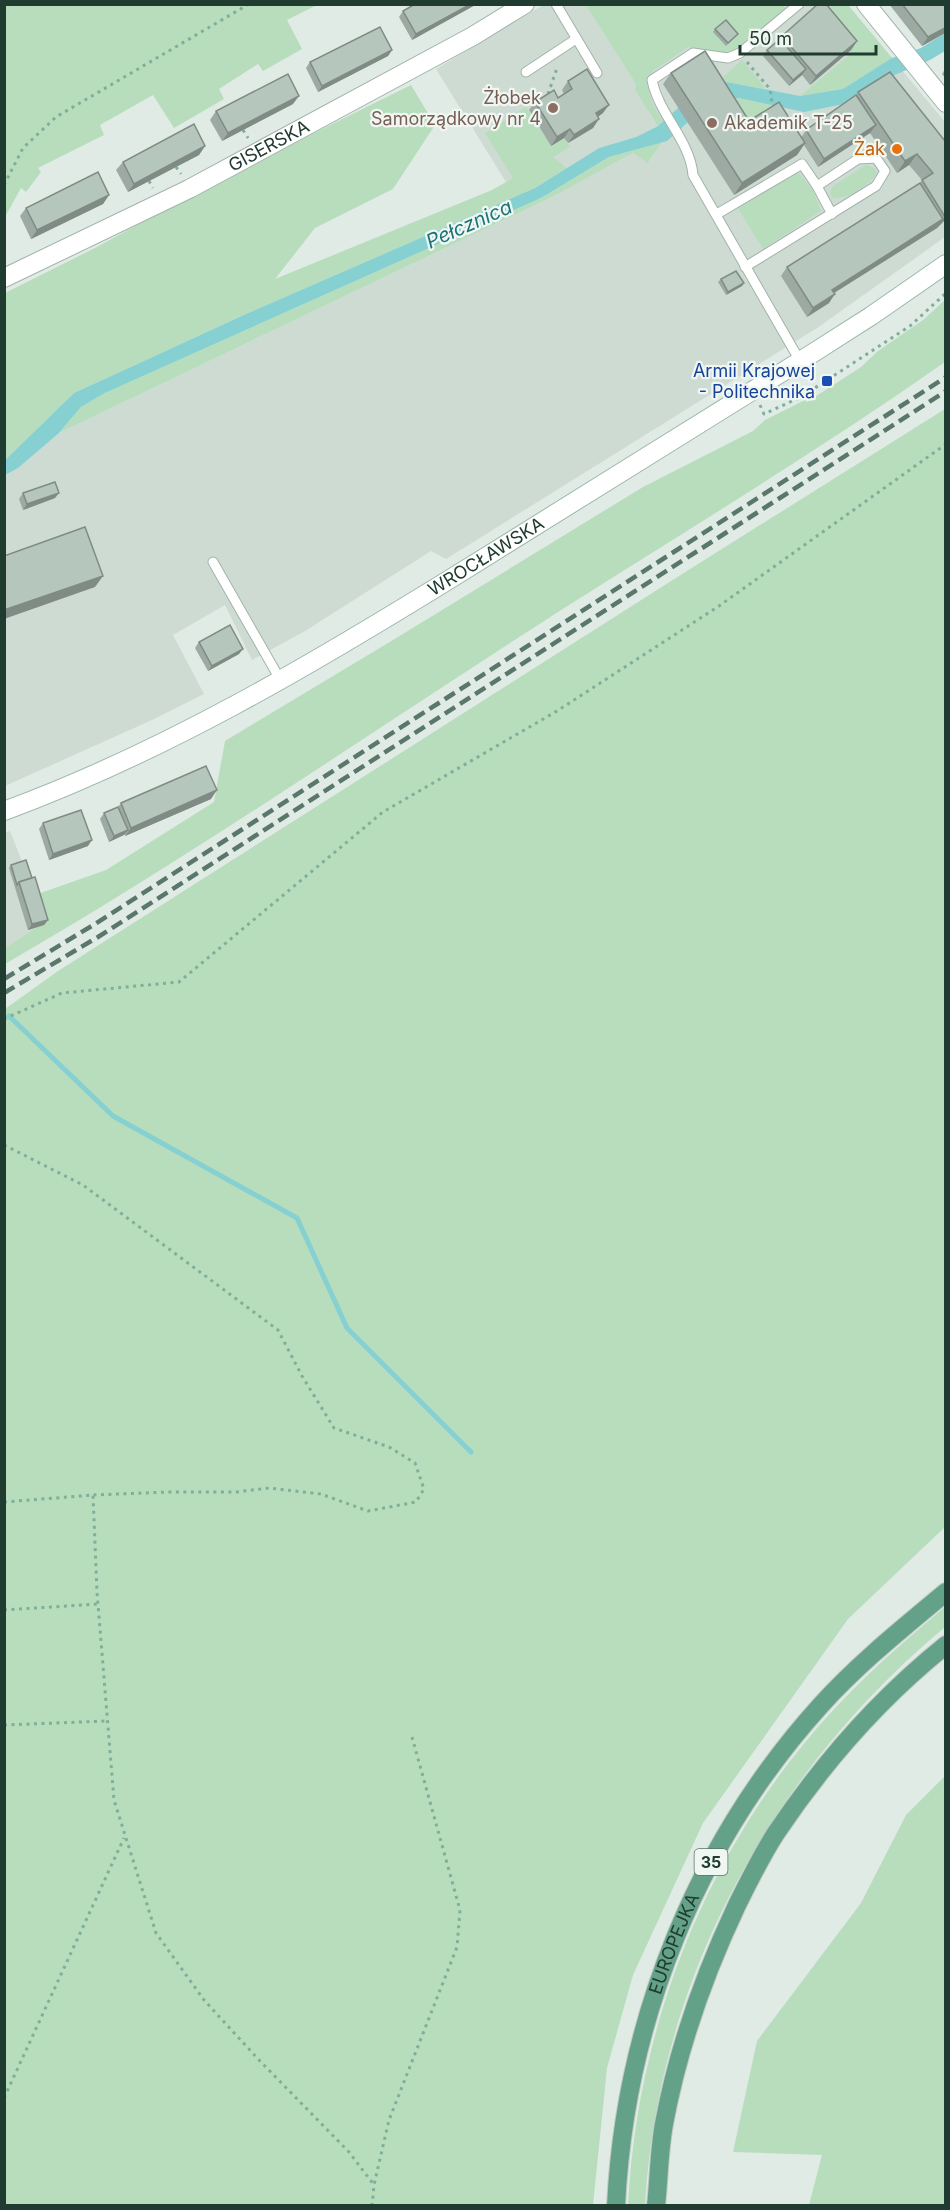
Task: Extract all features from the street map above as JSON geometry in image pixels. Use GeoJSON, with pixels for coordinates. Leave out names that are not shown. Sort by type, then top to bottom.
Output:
{"type":"FeatureCollection","features":[{"type":"Feature","properties":{"kind":"main road","name":"GISERSKA"},"geometry":{"type":"LineString","coordinates":[[4,278],[189,189],[473,36],[525,4]]}},
{"type":"Feature","properties":{"kind":"main road"},"geometry":{"type":"LineString","coordinates":[[866,4],[945,104]]}},
{"type":"Feature","properties":{"kind":"main road","name":"WROCŁAWSKA"},"geometry":{"type":"LineString","coordinates":[[4,811],[153,747],[281,681],[379,624],[800,361],[871,316],[945,264]]}},
{"type":"Feature","properties":{"kind":"main road","name":"EUROPEJKA"},"geometry":{"type":"LineString","coordinates":[[616,2205],[623,2120],[642,2034],[681,1920],[723,1839],[768,1770],[822,1704],[893,1636],[945,1592]]}},
{"type":"Feature","properties":{"kind":"main road","name":"35"},"geometry":{"type":"LineString","coordinates":[[656,2205],[664,2126],[690,2022],[725,1930],[749,1880],[775,1834],[867,1717],[917,1668],[945,1645]]}},
{"type":"Feature","properties":{"kind":"lane"},"geometry":{"type":"LineString","coordinates":[[556,4],[597,73]]}},
{"type":"Feature","properties":{"kind":"lane"},"geometry":{"type":"LineString","coordinates":[[799,4],[740,53],[728,58],[693,53],[652,80],[655,94],[664,113],[692,159],[693,175],[800,361]]}},
{"type":"Feature","properties":{"kind":"lane"},"geometry":{"type":"LineString","coordinates":[[526,72],[576,39]]}},
{"type":"Feature","properties":{"kind":"lane"},"geometry":{"type":"LineString","coordinates":[[745,267],[876,186],[885,171],[876,158],[858,159],[817,186]]}},
{"type":"Feature","properties":{"kind":"lane"},"geometry":{"type":"LineString","coordinates":[[717,214],[802,164],[832,214]]}},
{"type":"Feature","properties":{"kind":"lane"},"geometry":{"type":"LineString","coordinates":[[213,562],[281,681]]}},
{"type":"Feature","properties":{"kind":"path"},"geometry":{"type":"LineString","coordinates":[[4,184],[23,148],[56,117],[212,28],[249,4]]}},
{"type":"Feature","properties":{"kind":"path"},"geometry":{"type":"LineString","coordinates":[[740,53],[770,89],[775,114]]}},
{"type":"Feature","properties":{"kind":"path"},"geometry":{"type":"LineString","coordinates":[[801,397],[910,326],[945,293]]}},
{"type":"Feature","properties":{"kind":"path"},"geometry":{"type":"LineString","coordinates":[[4,1019],[62,993],[179,982],[383,812],[557,711],[709,612],[945,444]]}},
{"type":"Feature","properties":{"kind":"path"},"geometry":{"type":"LineString","coordinates":[[4,1145],[83,1185],[278,1330],[302,1376],[334,1428],[389,1447],[415,1463],[424,1489],[416,1502],[368,1511],[321,1494],[269,1488],[236,1492],[93,1495],[4,1502]]}},
{"type":"Feature","properties":{"kind":"path"},"geometry":{"type":"LineString","coordinates":[[93,1495],[98,1604],[114,1800],[156,1933],[197,1991],[258,2060],[350,2152],[374,2185]]}},
{"type":"Feature","properties":{"kind":"path"},"geometry":{"type":"LineString","coordinates":[[4,1610],[98,1604]]}},
{"type":"Feature","properties":{"kind":"path"},"geometry":{"type":"LineString","coordinates":[[4,1725],[107,1721]]}},
{"type":"Feature","properties":{"kind":"path"},"geometry":{"type":"LineString","coordinates":[[372,2205],[374,2185],[389,2120],[457,1947],[460,1910],[412,1737]]}},
{"type":"Feature","properties":{"kind":"path"},"geometry":{"type":"LineString","coordinates":[[4,2098],[124,1837]]}},
{"type":"Feature","properties":{"kind":"shaded area"},"geometry":{"type":"Polygon","coordinates":[[[543,5],[848,5],[945,122],[945,237],[820,326],[446,559],[431,551],[305,631],[252,660],[225,605],[173,635],[204,694],[5,786],[4,475],[18,468],[59,433],[560,193],[633,153],[649,162],[665,137],[658,126],[636,137],[599,148],[567,168],[552,157],[506,182],[436,69],[543,5]]]}},
{"type":"Feature","properties":{"kind":"shaded area"},"geometry":{"type":"Polygon","coordinates":[[[10,831],[35,895],[41,924],[5,948],[4,833],[10,831]]]}},
{"type":"Feature","properties":{"kind":"green space"},"geometry":{"type":"Polygon","coordinates":[[[5,4],[317,5],[287,20],[302,49],[263,71],[258,64],[219,89],[224,99],[174,128],[153,95],[100,125],[104,135],[38,168],[41,172],[26,192],[21,188],[5,217],[5,4]]]}},
{"type":"Feature","properties":{"kind":"green space"},"geometry":{"type":"Polygon","coordinates":[[[782,4],[786,10],[737,50],[725,54],[688,47],[654,70],[647,82],[653,105],[663,121],[658,126],[635,90],[636,84],[586,5],[782,4]]]}},
{"type":"Feature","properties":{"kind":"green space"},"geometry":{"type":"Polygon","coordinates":[[[819,5],[848,5],[892,58],[843,89],[800,96],[852,53],[815,8],[819,5]]]}},
{"type":"Feature","properties":{"kind":"green space"},"geometry":{"type":"Polygon","coordinates":[[[742,60],[765,87],[763,89],[726,82],[719,87],[716,83],[742,60]]]}},
{"type":"Feature","properties":{"kind":"green space"},"geometry":{"type":"Polygon","coordinates":[[[411,85],[435,125],[393,189],[315,228],[275,279],[492,190],[513,178],[485,133],[526,107],[551,146],[564,138],[570,147],[553,157],[567,168],[535,188],[246,314],[74,393],[5,460],[5,293],[97,247],[215,182],[411,85]]]}},
{"type":"Feature","properties":{"kind":"green space"},"geometry":{"type":"Polygon","coordinates":[[[739,98],[770,105],[771,116],[748,131],[727,99],[739,98]]]}},
{"type":"Feature","properties":{"kind":"green space"},"geometry":{"type":"Polygon","coordinates":[[[662,142],[648,163],[633,153],[560,193],[59,433],[81,407],[105,393],[541,198],[609,157],[662,142]]]}},
{"type":"Feature","properties":{"kind":"green space"},"geometry":{"type":"Polygon","coordinates":[[[866,165],[877,172],[870,181],[857,191],[843,197],[832,198],[830,193],[833,186],[866,165]]]}},
{"type":"Feature","properties":{"kind":"green space"},"geometry":{"type":"Polygon","coordinates":[[[798,172],[813,190],[821,211],[763,249],[737,207],[798,172]]]}},
{"type":"Feature","properties":{"kind":"green space"},"geometry":{"type":"Polygon","coordinates":[[[945,300],[945,362],[837,435],[507,645],[258,808],[133,888],[5,964],[5,948],[41,924],[35,895],[106,870],[214,802],[225,741],[643,487],[753,431],[765,420],[805,400],[807,402],[861,367],[878,351],[923,320],[945,300]]]}},
{"type":"Feature","properties":{"kind":"green space"},"geometry":{"type":"Polygon","coordinates":[[[945,409],[945,1527],[848,1619],[703,1823],[633,1975],[607,2068],[593,2205],[6,2205],[5,1009],[58,971],[945,409]]]}},
{"type":"Feature","properties":{"kind":"green space"},"geometry":{"type":"Polygon","coordinates":[[[945,1607],[945,1627],[883,1684],[827,1746],[777,1814],[735,1885],[700,1961],[673,2040],[655,2121],[645,2205],[628,2206],[633,2144],[644,2082],[659,2022],[679,1962],[703,1904],[732,1849],[765,1796],[818,1727],[870,1673],[945,1607]]]}},
{"type":"Feature","properties":{"kind":"green space"},"geometry":{"type":"Polygon","coordinates":[[[945,1776],[945,2205],[809,2205],[822,2155],[733,2152],[757,2041],[861,1903],[906,1815],[945,1776]]]}},
{"type":"Feature","properties":{"kind":"water","name":"Pełcznica"},"geometry":{"type":"Polygon","coordinates":[[[945,33],[945,51],[930,60],[885,79],[844,104],[804,112],[739,98],[727,99],[687,123],[667,141],[609,157],[541,198],[105,393],[81,407],[59,433],[18,468],[5,475],[5,460],[74,393],[246,314],[535,188],[599,148],[636,137],[658,126],[678,108],[726,82],[800,96],[843,89],[892,58],[921,48],[945,33]]]}},
{"type":"Feature","properties":{"kind":"building"},"geometry":{"type":"Polygon","coordinates":[[[415,4],[471,4],[416,34],[403,11],[415,4]]]}},
{"type":"Feature","properties":{"kind":"building"},"geometry":{"type":"Polygon","coordinates":[[[818,4],[826,4],[857,41],[816,76],[782,36],[818,4]]]}},
{"type":"Feature","properties":{"kind":"building"},"geometry":{"type":"Polygon","coordinates":[[[902,4],[945,4],[945,28],[928,37],[902,4]]]}},
{"type":"Feature","properties":{"kind":"building"},"geometry":{"type":"Polygon","coordinates":[[[726,20],[738,34],[728,43],[715,29],[726,20]]]}},
{"type":"Feature","properties":{"kind":"building"},"geometry":{"type":"Polygon","coordinates":[[[380,27],[392,50],[322,86],[310,62],[380,27]]]}},
{"type":"Feature","properties":{"kind":"building"},"geometry":{"type":"Polygon","coordinates":[[[780,39],[806,69],[793,80],[767,50],[780,39]]]}},
{"type":"Feature","properties":{"kind":"building","name":"Akademik T-25"},"geometry":{"type":"Polygon","coordinates":[[[705,51],[749,121],[779,102],[805,143],[742,183],[671,73],[705,51]]]}},
{"type":"Feature","properties":{"kind":"building"},"geometry":{"type":"Polygon","coordinates":[[[587,69],[609,105],[596,113],[599,119],[574,135],[570,129],[557,137],[535,102],[554,90],[558,98],[572,89],[568,81],[587,69]]]}},
{"type":"Feature","properties":{"kind":"building"},"geometry":{"type":"Polygon","coordinates":[[[890,72],[945,141],[945,217],[922,180],[933,173],[917,154],[905,161],[858,92],[890,72]]]}},
{"type":"Feature","properties":{"kind":"building"},"geometry":{"type":"Polygon","coordinates":[[[288,74],[299,96],[228,133],[216,111],[288,74]]]}},
{"type":"Feature","properties":{"kind":"building"},"geometry":{"type":"Polygon","coordinates":[[[856,95],[876,125],[824,159],[806,130],[856,95]]]}},
{"type":"Feature","properties":{"kind":"building"},"geometry":{"type":"Polygon","coordinates":[[[194,124],[205,146],[134,184],[123,162],[194,124]]]}},
{"type":"Feature","properties":{"kind":"building"},"geometry":{"type":"Polygon","coordinates":[[[98,172],[109,195],[37,230],[26,208],[98,172]]]}},
{"type":"Feature","properties":{"kind":"building"},"geometry":{"type":"Polygon","coordinates":[[[920,183],[943,219],[832,290],[835,294],[813,308],[787,267],[920,183]]]}},
{"type":"Feature","properties":{"kind":"building"},"geometry":{"type":"Polygon","coordinates":[[[736,271],[744,283],[728,292],[721,279],[736,271]]]}},
{"type":"Feature","properties":{"kind":"building"},"geometry":{"type":"Polygon","coordinates":[[[55,482],[59,493],[27,504],[23,493],[55,482]]]}},
{"type":"Feature","properties":{"kind":"building"},"geometry":{"type":"Polygon","coordinates":[[[85,527],[103,576],[4,610],[4,556],[85,527]]]}},
{"type":"Feature","properties":{"kind":"building"},"geometry":{"type":"Polygon","coordinates":[[[230,625],[243,649],[212,666],[199,642],[230,625]]]}},
{"type":"Feature","properties":{"kind":"building"},"geometry":{"type":"Polygon","coordinates":[[[206,766],[217,790],[131,828],[121,803],[206,766]]]}},
{"type":"Feature","properties":{"kind":"building"},"geometry":{"type":"Polygon","coordinates":[[[118,807],[128,830],[114,836],[104,813],[118,807]]]}},
{"type":"Feature","properties":{"kind":"building"},"geometry":{"type":"Polygon","coordinates":[[[81,810],[92,840],[53,854],[43,823],[81,810]]]}},
{"type":"Feature","properties":{"kind":"building"},"geometry":{"type":"Polygon","coordinates":[[[26,860],[32,878],[19,882],[17,885],[11,865],[26,860]]]}},
{"type":"Feature","properties":{"kind":"building"},"geometry":{"type":"Polygon","coordinates":[[[35,877],[48,920],[32,924],[19,882],[35,877]]]}},
{"type":"Feature","properties":{"kind":"waterway"},"geometry":{"type":"LineString","coordinates":[[9,1016],[113,1116],[297,1218],[347,1328],[471,1452]]}},
{"type":"Feature","properties":{"kind":"railway"},"geometry":{"type":"LineString","coordinates":[[4,979],[95,924],[946,377]]}},
{"type":"Feature","properties":{"kind":"railway"},"geometry":{"type":"LineString","coordinates":[[4,993],[98,937],[946,391]]}},
{"type":"Feature","properties":{"kind":"place","name":"Żłobek Samorządkowy nr 4"},"geometry":{"type":"Point","coordinates":[553,108]}},
{"type":"Feature","properties":{"kind":"place","name":"Akademik T-25"},"geometry":{"type":"Point","coordinates":[712,123]}},
{"type":"Feature","properties":{"kind":"place","name":"Żak"},"geometry":{"type":"Point","coordinates":[897,149]}},
{"type":"Feature","properties":{"kind":"place","name":"Armii Krajowej - Politechnika"},"geometry":{"type":"Point","coordinates":[827,381]}}]}
